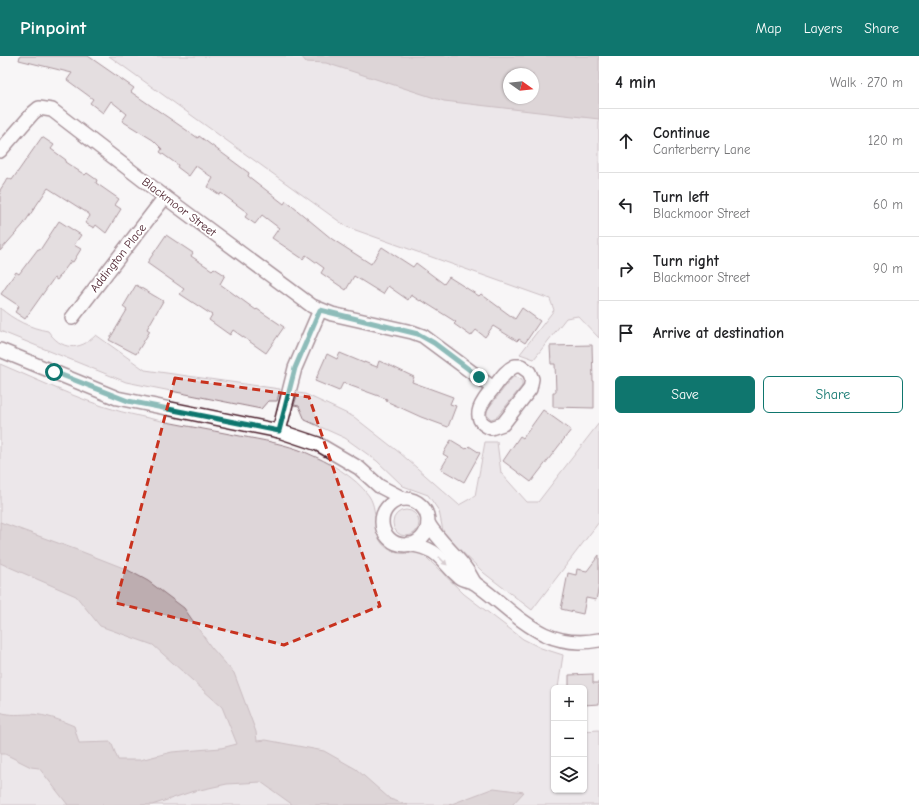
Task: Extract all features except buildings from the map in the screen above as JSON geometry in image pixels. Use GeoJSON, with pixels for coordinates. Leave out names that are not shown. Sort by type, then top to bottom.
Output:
{"type":"FeatureCollection","features":[{"type":"Feature","properties":{"kind":"street","name":"Blackmoor Street"},"geometry":{"type":"LineString","coordinates":[[0,151],[39,108],[52,110],[165,197],[308,303],[320,310],[423,336],[493,388]]}},
{"type":"Feature","properties":{"kind":"street","name":"Addington Place"},"geometry":{"type":"LineString","coordinates":[[72,318],[165,197]]}},
{"type":"Feature","properties":{"kind":"street"},"geometry":{"type":"LineString","coordinates":[[279,431],[295,368],[320,310]]}},
{"type":"Feature","properties":{"kind":"street"},"geometry":{"type":"LineString","coordinates":[[0,350],[117,398],[279,431],[318,444],[359,468],[379,486],[404,499],[419,503],[426,512],[428,523],[441,541],[468,570],[474,582]]}},
{"type":"Feature","properties":{"kind":"street"},"geometry":{"type":"LineString","coordinates":[[515,366],[524,367],[531,376],[530,389],[499,427],[491,428],[482,423],[479,412],[481,404],[493,388],[506,372],[515,366]]}},
{"type":"Feature","properties":{"kind":"street"},"geometry":{"type":"LineString","coordinates":[[379,486],[385,532],[389,538],[402,544],[410,544],[432,550],[460,578],[474,582],[526,624],[544,635],[569,642],[599,640]]}},
{"type":"Feature","properties":{"kind":"street"},"geometry":{"type":"LineString","coordinates":[[383,517],[390,505],[404,499]]}},
{"type":"Feature","properties":{"kind":"street"},"geometry":{"type":"LineString","coordinates":[[410,544],[422,537],[428,523]]}},
{"type":"Feature","properties":{"kind":"highlighted area"},"geometry":{"type":"Polygon","coordinates":[[[175,378],[309,397],[380,606],[284,645],[116,603],[175,378]]]}},
{"type":"Feature","properties":{"kind":"shaded area"},"geometry":{"type":"Polygon","coordinates":[[[109,56],[599,56],[599,338],[578,316],[566,318],[534,359],[520,354],[554,310],[550,299],[347,227],[109,56]]]}},
{"type":"Feature","properties":{"kind":"shaded area"},"geometry":{"type":"Polygon","coordinates":[[[301,56],[599,56],[599,119],[444,101],[326,63],[306,62],[301,56]]]}},
{"type":"Feature","properties":{"kind":"shaded area"},"geometry":{"type":"Polygon","coordinates":[[[0,308],[22,323],[48,331],[53,337],[64,345],[77,346],[90,340],[96,335],[145,370],[280,389],[277,401],[268,401],[261,409],[126,382],[0,331],[0,308]]]}},
{"type":"Feature","properties":{"kind":"shaded area"},"geometry":{"type":"Polygon","coordinates":[[[0,364],[68,393],[121,412],[291,447],[307,453],[341,470],[356,482],[369,496],[374,511],[377,534],[385,546],[396,553],[428,554],[426,557],[464,594],[523,639],[541,648],[563,655],[558,685],[551,685],[551,793],[587,793],[587,731],[599,730],[599,805],[0,805],[0,364]]]}},
{"type":"Feature","properties":{"kind":"shaded area"},"geometry":{"type":"Polygon","coordinates":[[[515,376],[522,380],[522,386],[497,417],[491,419],[487,415],[487,410],[515,376]]]}},
{"type":"Feature","properties":{"kind":"shaded area"},"geometry":{"type":"Polygon","coordinates":[[[298,393],[305,394],[354,417],[400,453],[459,505],[475,496],[485,442],[497,442],[501,473],[527,502],[538,502],[599,423],[599,522],[532,610],[484,573],[456,546],[443,531],[439,511],[428,495],[403,486],[377,461],[345,438],[305,420],[299,406],[294,405],[298,393]]]}},
{"type":"Feature","properties":{"kind":"shaded area"},"geometry":{"type":"Polygon","coordinates":[[[406,510],[415,514],[419,523],[415,532],[406,536],[397,532],[393,523],[397,514],[406,510]]]}},
{"type":"Feature","properties":{"kind":"shaded area"},"geometry":{"type":"Polygon","coordinates":[[[0,522],[126,569],[148,581],[184,608],[211,647],[234,673],[256,732],[257,741],[266,740],[324,751],[356,769],[390,799],[408,805],[293,805],[261,782],[227,784],[191,792],[152,805],[68,805],[39,768],[31,767],[5,754],[0,754],[0,712],[42,715],[74,726],[79,743],[111,742],[118,760],[140,760],[172,752],[221,748],[237,744],[222,707],[153,645],[100,626],[76,596],[0,563],[0,522]]]}},
{"type":"Feature","properties":{"kind":"shaded area"},"geometry":{"type":"Polygon","coordinates":[[[494,788],[524,792],[512,805],[449,805],[494,788]]]}},
{"type":"Feature","properties":{"kind":"route"},"geometry":{"type":"LineString","coordinates":[[54,372],[117,398],[138,404],[279,431],[295,368],[320,310],[418,334],[429,339],[479,377]]}}]}
